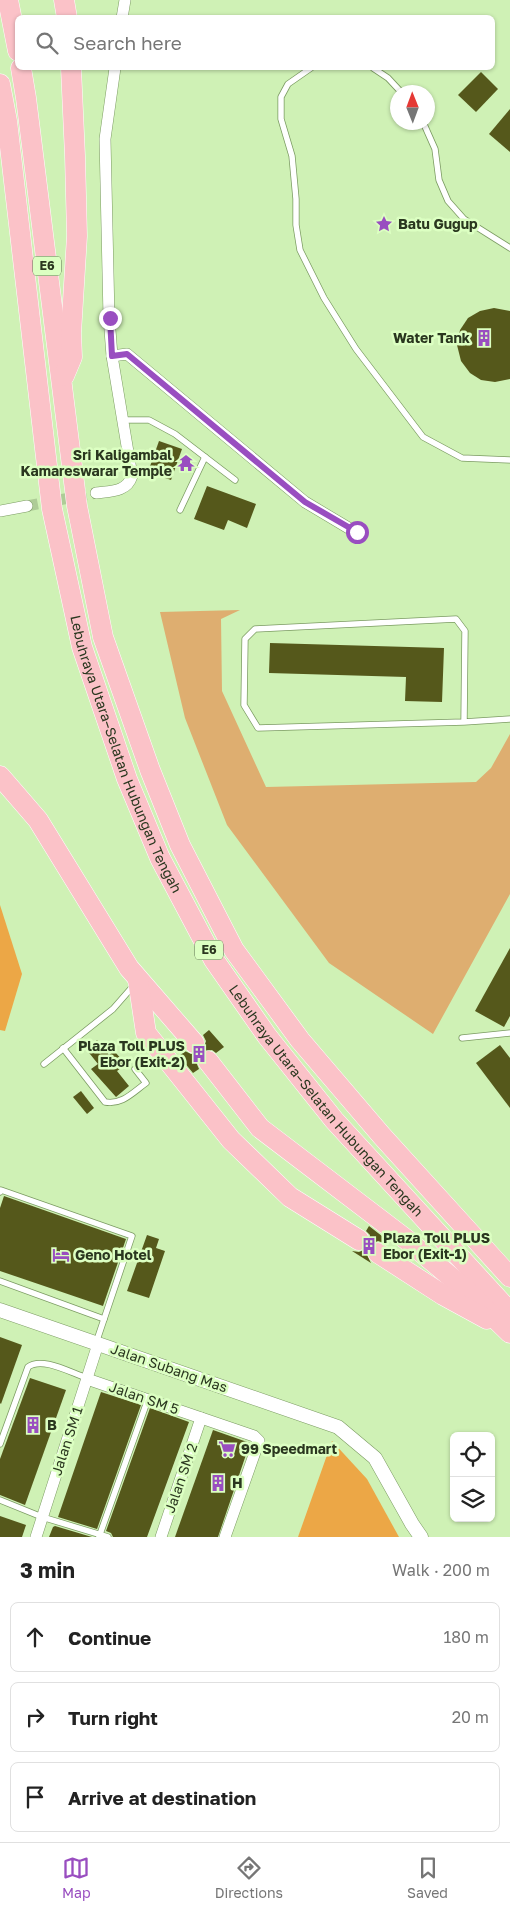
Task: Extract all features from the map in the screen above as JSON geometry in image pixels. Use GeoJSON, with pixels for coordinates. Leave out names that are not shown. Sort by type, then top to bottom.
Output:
{"type":"FeatureCollection","features":[{"type":"Feature","properties":{"kind":"highway"},"geometry":{"type":"LineString","coordinates":[[8,0],[15,36]]}},
{"type":"Feature","properties":{"kind":"highway"},"geometry":{"type":"LineString","coordinates":[[64,0],[66,15]]}},
{"type":"Feature","properties":{"kind":"highway","name":"Lebuhraya Utara–Selatan Hubungan Tengah"},"geometry":{"type":"LineString","coordinates":[[21,70],[77,506],[103,637],[150,770],[180,846],[234,950],[300,1040],[382,1136],[510,1277]]}},
{"type":"Feature","properties":{"kind":"highway"},"geometry":{"type":"LineString","coordinates":[[61,384],[72,357],[71,333],[77,236],[76,156],[71,70]]}},
{"type":"Feature","properties":{"kind":"highway","name":"Lebuhraya Utara–Selatan Hubungan Tengah"},"geometry":{"type":"LineString","coordinates":[[0,84],[7,121],[52,508],[82,647],[127,779],[160,858],[214,960],[267,1036],[334,1120],[509,1325]]}},
{"type":"Feature","properties":{"kind":"highway"},"geometry":{"type":"LineString","coordinates":[[0,776],[38,820],[138,980],[194,1043]]}},
{"type":"Feature","properties":{"kind":"highway"},"geometry":{"type":"LineString","coordinates":[[138,980],[146,1033],[232,1140],[290,1197],[359,1240]]}},
{"type":"Feature","properties":{"kind":"highway"},"geometry":{"type":"LineString","coordinates":[[208,1061],[260,1128],[407,1240],[509,1325]]}},
{"type":"Feature","properties":{"kind":"highway"},"geometry":{"type":"LineString","coordinates":[[378,1253],[443,1295],[509,1325]]}},
{"type":"Feature","properties":{"kind":"street"},"geometry":{"type":"LineString","coordinates":[[122,15],[125,0]]}},
{"type":"Feature","properties":{"kind":"street"},"geometry":{"type":"LineString","coordinates":[[96,493],[124,488],[130,482],[132,476],[112,356],[110,318],[105,138],[115,70]]}},
{"type":"Feature","properties":{"kind":"street"},"geometry":{"type":"LineString","coordinates":[[112,356],[127,354],[305,502],[357,532]]}},
{"type":"Feature","properties":{"kind":"street"},"geometry":{"type":"LineString","coordinates":[[0,511],[26,506]]}},
{"type":"Feature","properties":{"kind":"street","name":"Jalan Subang Mas"},"geometry":{"type":"LineString","coordinates":[[0,1310],[338,1427],[375,1458],[421,1537]]}},
{"type":"Feature","properties":{"kind":"street","name":"Jalan SM 1"},"geometry":{"type":"LineString","coordinates":[[36,1537],[97,1344]]}},
{"type":"Feature","properties":{"kind":"street","name":"Jalan SM 5"},"geometry":{"type":"LineString","coordinates":[[87,1379],[254,1436],[260,1441],[225,1537]]}},
{"type":"Feature","properties":{"kind":"street","name":"Jalan SM 2"},"geometry":{"type":"LineString","coordinates":[[161,1537],[201,1418]]}},
{"type":"Feature","properties":{"kind":"lane"},"geometry":{"type":"LineString","coordinates":[[308,70],[288,84],[281,97],[282,119],[292,156],[296,224],[300,250],[324,298],[356,349],[423,437],[462,458],[510,460]]}},
{"type":"Feature","properties":{"kind":"lane"},"geometry":{"type":"LineString","coordinates":[[376,70],[394,85]]}},
{"type":"Feature","properties":{"kind":"lane"},"geometry":{"type":"LineString","coordinates":[[427,130],[436,149],[439,180],[448,200],[464,219],[510,248]]}},
{"type":"Feature","properties":{"kind":"lane"},"geometry":{"type":"LineString","coordinates":[[122,420],[149,420],[175,434],[235,480]]}},
{"type":"Feature","properties":{"kind":"lane"},"geometry":{"type":"LineString","coordinates":[[180,510],[205,457]]}},
{"type":"Feature","properties":{"kind":"lane"},"geometry":{"type":"LineString","coordinates":[[464,722],[466,631],[456,619],[255,629],[245,639],[244,705],[258,728],[464,722],[510,719]]}},
{"type":"Feature","properties":{"kind":"lane"},"geometry":{"type":"LineString","coordinates":[[44,1064],[112,1009],[138,980]]}},
{"type":"Feature","properties":{"kind":"lane"},"geometry":{"type":"LineString","coordinates":[[462,1038],[510,1033]]}},
{"type":"Feature","properties":{"kind":"lane"},"geometry":{"type":"LineString","coordinates":[[63,1048],[105,1102],[114,1103],[122,1101],[146,1083],[135,1069]]}},
{"type":"Feature","properties":{"kind":"lane"},"geometry":{"type":"LineString","coordinates":[[0,1192],[1,1190],[132,1236],[97,1344]]}},
{"type":"Feature","properties":{"kind":"lane"},"geometry":{"type":"LineString","coordinates":[[0,1281],[104,1319]]}},
{"type":"Feature","properties":{"kind":"lane","name":"Jalan SM 5"},"geometry":{"type":"LineString","coordinates":[[0,1444],[28,1367],[42,1362],[87,1379]]}},
{"type":"Feature","properties":{"kind":"lane"},"geometry":{"type":"LineString","coordinates":[[99,1536],[148,1399]]}},
{"type":"Feature","properties":{"kind":"lane"},"geometry":{"type":"LineString","coordinates":[[0,1500],[99,1536],[108,1537]]}},
{"type":"Feature","properties":{"kind":"shaded area"},"geometry":{"type":"Polygon","coordinates":[[[240,610],[221,619],[222,691],[266,787],[476,782],[491,768],[510,734],[510,894],[433,1034],[329,963],[227,825],[185,718],[160,612],[240,610]]]}},
{"type":"Feature","properties":{"kind":"shaded area"},"geometry":{"type":"Polygon","coordinates":[[[0,905],[22,974],[5,1031],[0,1030],[0,905]]]}},
{"type":"Feature","properties":{"kind":"shaded area"},"geometry":{"type":"Polygon","coordinates":[[[332,1441],[367,1479],[399,1537],[298,1537],[332,1441]]]}},
{"type":"Feature","properties":{"kind":"building"},"geometry":{"type":"Polygon","coordinates":[[[481,72],[498,89],[476,112],[458,95],[481,72]]]}},
{"type":"Feature","properties":{"kind":"building"},"geometry":{"type":"Polygon","coordinates":[[[510,109],[510,152],[489,134],[510,109]]]}},
{"type":"Feature","properties":{"kind":"building","name":"Water Tank"},"geometry":{"type":"Polygon","coordinates":[[[494,308],[510,311],[510,379],[495,382],[481,380],[470,373],[461,361],[457,345],[460,330],[468,318],[480,311],[494,308]]]}},
{"type":"Feature","properties":{"kind":"building"},"geometry":{"type":"Polygon","coordinates":[[[159,441],[182,449],[171,480],[148,472],[159,441]]]}},
{"type":"Feature","properties":{"kind":"building"},"geometry":{"type":"Polygon","coordinates":[[[207,486],[256,504],[247,528],[228,520],[224,530],[194,519],[207,486]]]}},
{"type":"Feature","properties":{"kind":"building"},"geometry":{"type":"Polygon","coordinates":[[[270,643],[444,648],[442,702],[405,701],[406,677],[269,673],[270,643]]]}},
{"type":"Feature","properties":{"kind":"building"},"geometry":{"type":"Polygon","coordinates":[[[510,948],[510,1016],[504,1027],[475,1011],[510,948]]]}},
{"type":"Feature","properties":{"kind":"building"},"geometry":{"type":"Polygon","coordinates":[[[209,1030],[224,1047],[216,1053],[212,1050],[203,1051],[206,1041],[203,1035],[209,1030]]]}},
{"type":"Feature","properties":{"kind":"building"},"geometry":{"type":"Polygon","coordinates":[[[97,1040],[109,1055],[114,1051],[126,1064],[117,1071],[129,1086],[116,1097],[91,1069],[98,1064],[86,1049],[97,1040]]]}},
{"type":"Feature","properties":{"kind":"building"},"geometry":{"type":"Polygon","coordinates":[[[500,1045],[510,1058],[510,1108],[476,1063],[500,1045]]]}},
{"type":"Feature","properties":{"kind":"building"},"geometry":{"type":"Polygon","coordinates":[[[185,1051],[191,1054],[199,1053],[196,1062],[199,1069],[193,1073],[179,1056],[185,1051]]]}},
{"type":"Feature","properties":{"kind":"building"},"geometry":{"type":"Polygon","coordinates":[[[81,1091],[94,1108],[87,1114],[73,1097],[81,1091]]]}},
{"type":"Feature","properties":{"kind":"building","name":"Geno Hotel"},"geometry":{"type":"Polygon","coordinates":[[[4,1196],[126,1239],[103,1306],[0,1271],[0,1208],[4,1196]]]}},
{"type":"Feature","properties":{"kind":"building"},"geometry":{"type":"Polygon","coordinates":[[[369,1226],[387,1240],[384,1243],[378,1241],[369,1245],[370,1235],[366,1231],[369,1226]]]}},
{"type":"Feature","properties":{"kind":"building"},"geometry":{"type":"Polygon","coordinates":[[[147,1235],[159,1239],[156,1248],[165,1251],[149,1298],[127,1291],[147,1235]]]}},
{"type":"Feature","properties":{"kind":"building"},"geometry":{"type":"Polygon","coordinates":[[[368,1248],[366,1253],[371,1263],[352,1251],[359,1252],[368,1248]]]}},
{"type":"Feature","properties":{"kind":"building"},"geometry":{"type":"Polygon","coordinates":[[[0,1337],[22,1345],[1,1404],[0,1403],[0,1337]]]}},
{"type":"Feature","properties":{"kind":"building","name":"B"},"geometry":{"type":"Polygon","coordinates":[[[30,1378],[66,1390],[25,1505],[0,1495],[0,1459],[30,1378]]]}},
{"type":"Feature","properties":{"kind":"building"},"geometry":{"type":"Polygon","coordinates":[[[101,1392],[141,1405],[97,1529],[58,1517],[101,1392]]]}},
{"type":"Feature","properties":{"kind":"building"},"geometry":{"type":"Polygon","coordinates":[[[150,1408],[189,1422],[147,1537],[113,1537],[111,1533],[106,1531],[150,1408]]]}},
{"type":"Feature","properties":{"kind":"building","name":"H"},"geometry":{"type":"Polygon","coordinates":[[[213,1430],[250,1443],[218,1537],[175,1537],[213,1430]]]}},
{"type":"Feature","properties":{"kind":"building"},"geometry":{"type":"Polygon","coordinates":[[[0,1516],[26,1525],[22,1537],[0,1537],[0,1516]]]}},
{"type":"Feature","properties":{"kind":"building"},"geometry":{"type":"Polygon","coordinates":[[[55,1526],[92,1537],[49,1537],[55,1526]]]}},
{"type":"Feature","properties":{"kind":"tunnel"},"geometry":{"type":"LineString","coordinates":[[27,506],[96,493]]}},
{"type":"Feature","properties":{"kind":"place","name":"Batu Gugup"},"geometry":{"type":"Point","coordinates":[384,224]}},
{"type":"Feature","properties":{"kind":"place","name":"Water Tank"},"geometry":{"type":"Point","coordinates":[484,338]}},
{"type":"Feature","properties":{"kind":"place","name":"Sri Kaligambal Kamareswarar Temple"},"geometry":{"type":"Point","coordinates":[186,463]}},
{"type":"Feature","properties":{"kind":"place","name":"Plaza Toll PLUS Ebor (Exit-2)"},"geometry":{"type":"Point","coordinates":[199,1054]}},
{"type":"Feature","properties":{"kind":"place","name":"Plaza Toll PLUS Ebor (Exit-1)"},"geometry":{"type":"Point","coordinates":[369,1246]}},
{"type":"Feature","properties":{"kind":"place","name":"Geno Hotel"},"geometry":{"type":"Point","coordinates":[61,1255]}},
{"type":"Feature","properties":{"kind":"place","name":"B"},"geometry":{"type":"Point","coordinates":[33,1425]}},
{"type":"Feature","properties":{"kind":"place","name":"99 Speedmart"},"geometry":{"type":"Point","coordinates":[227,1449]}},
{"type":"Feature","properties":{"kind":"place","name":"H"},"geometry":{"type":"Point","coordinates":[218,1483]}},
{"type":"Feature","properties":{"kind":"route"},"geometry":{"type":"LineString","coordinates":[[110,318],[112,356],[127,354],[305,502],[357,532]]}}]}
